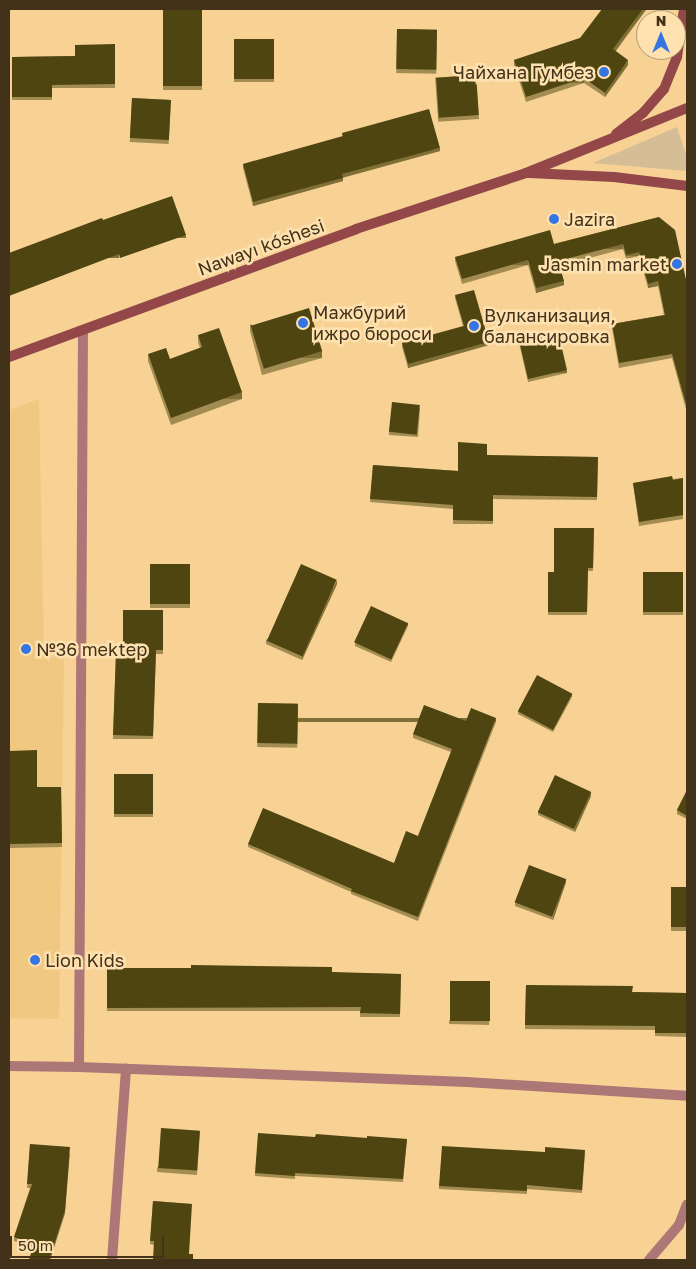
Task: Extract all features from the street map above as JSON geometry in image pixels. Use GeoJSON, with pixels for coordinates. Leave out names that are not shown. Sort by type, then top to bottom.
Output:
{"type":"FeatureCollection","features":[{"type":"Feature","properties":{"kind":"main road"},"geometry":{"type":"LineString","coordinates":[[605,142],[643,113],[664,89],[677,57],[684,9]]}},
{"type":"Feature","properties":{"kind":"main road"},"geometry":{"type":"LineString","coordinates":[[605,142],[687,108]]}},
{"type":"Feature","properties":{"kind":"main road","name":"Nawayı kóshesi"},"geometry":{"type":"LineString","coordinates":[[9,357],[356,229],[526,172],[605,142]]}},
{"type":"Feature","properties":{"kind":"main road"},"geometry":{"type":"LineString","coordinates":[[526,172],[614,177],[687,186]]}},
{"type":"Feature","properties":{"kind":"street"},"geometry":{"type":"LineString","coordinates":[[79,1067],[83,331]]}},
{"type":"Feature","properties":{"kind":"street"},"geometry":{"type":"LineString","coordinates":[[9,1066],[467,1082],[687,1096]]}},
{"type":"Feature","properties":{"kind":"street"},"geometry":{"type":"LineString","coordinates":[[112,1260],[126,1070]]}},
{"type":"Feature","properties":{"kind":"street"},"geometry":{"type":"LineString","coordinates":[[649,1260],[679,1225],[687,1204]]}},
{"type":"Feature","properties":{"kind":"shaded area"},"geometry":{"type":"Polygon","coordinates":[[[677,127],[687,158],[687,171],[593,163],[677,127]]]}},
{"type":"Feature","properties":{"kind":"shaded area","name":"№36 mektep"},"geometry":{"type":"Polygon","coordinates":[[[39,399],[44,657],[64,657],[59,1019],[9,1018],[9,410],[39,399]]]}},
{"type":"Feature","properties":{"kind":"building"},"geometry":{"type":"Polygon","coordinates":[[[163,9],[202,9],[202,86],[163,86],[163,9]]]}},
{"type":"Feature","properties":{"kind":"building"},"geometry":{"type":"Polygon","coordinates":[[[602,9],[643,9],[636,10],[636,18],[613,49],[628,60],[605,93],[584,78],[526,97],[514,60],[580,38],[602,9]]]}},
{"type":"Feature","properties":{"kind":"building"},"geometry":{"type":"Polygon","coordinates":[[[397,29],[437,30],[436,70],[396,69],[397,29]]]}},
{"type":"Feature","properties":{"kind":"building"},"geometry":{"type":"Polygon","coordinates":[[[234,39],[274,39],[274,79],[234,79],[234,39]]]}},
{"type":"Feature","properties":{"kind":"building"},"geometry":{"type":"Polygon","coordinates":[[[115,44],[115,84],[52,85],[52,97],[12,97],[12,57],[75,56],[75,45],[115,44]]]}},
{"type":"Feature","properties":{"kind":"building"},"geometry":{"type":"Polygon","coordinates":[[[476,75],[479,115],[439,118],[436,78],[476,75]]]}},
{"type":"Feature","properties":{"kind":"building"},"geometry":{"type":"Polygon","coordinates":[[[132,98],[171,100],[169,140],[130,138],[132,98]]]}},
{"type":"Feature","properties":{"kind":"building"},"geometry":{"type":"Polygon","coordinates":[[[429,109],[440,148],[342,174],[343,178],[253,202],[243,164],[343,136],[342,133],[429,109]]]}},
{"type":"Feature","properties":{"kind":"building"},"geometry":{"type":"Polygon","coordinates":[[[172,196],[186,235],[120,258],[119,254],[9,296],[9,253],[102,218],[103,220],[172,196]]]}},
{"type":"Feature","properties":{"kind":"building"},"geometry":{"type":"Polygon","coordinates":[[[659,217],[675,230],[687,284],[687,408],[672,354],[619,363],[612,324],[665,315],[658,281],[648,284],[639,252],[626,255],[623,244],[558,261],[564,281],[536,288],[528,260],[462,279],[455,257],[550,230],[554,244],[659,217]]]}},
{"type":"Feature","properties":{"kind":"building"},"geometry":{"type":"Polygon","coordinates":[[[474,290],[489,342],[408,364],[402,343],[464,326],[455,295],[474,290]]]}},
{"type":"Feature","properties":{"kind":"building"},"geometry":{"type":"Polygon","coordinates":[[[309,308],[322,351],[264,369],[251,326],[309,308]]]}},
{"type":"Feature","properties":{"kind":"building"},"geometry":{"type":"Polygon","coordinates":[[[219,328],[242,392],[171,418],[148,354],[166,348],[170,359],[202,347],[198,335],[219,328]]]}},
{"type":"Feature","properties":{"kind":"building"},"geometry":{"type":"Polygon","coordinates":[[[558,331],[567,370],[528,379],[519,340],[558,331]]]}},
{"type":"Feature","properties":{"kind":"building"},"geometry":{"type":"Polygon","coordinates":[[[392,402],[420,405],[417,435],[389,432],[392,402]]]}},
{"type":"Feature","properties":{"kind":"building"},"geometry":{"type":"Polygon","coordinates":[[[458,442],[487,444],[487,455],[598,457],[597,497],[493,495],[493,521],[453,520],[453,505],[370,499],[373,465],[458,471],[458,442]]]}},
{"type":"Feature","properties":{"kind":"building"},"geometry":{"type":"Polygon","coordinates":[[[672,476],[673,480],[683,478],[683,515],[639,522],[633,483],[672,476]]]}},
{"type":"Feature","properties":{"kind":"building"},"geometry":{"type":"Polygon","coordinates":[[[554,528],[594,528],[593,568],[588,568],[587,612],[548,612],[548,572],[554,572],[554,528]]]}},
{"type":"Feature","properties":{"kind":"building"},"geometry":{"type":"Polygon","coordinates":[[[150,564],[190,564],[190,604],[150,604],[150,564]]]}},
{"type":"Feature","properties":{"kind":"building"},"geometry":{"type":"Polygon","coordinates":[[[301,564],[337,580],[302,657],[267,641],[301,564]]]}},
{"type":"Feature","properties":{"kind":"building"},"geometry":{"type":"Polygon","coordinates":[[[643,572],[683,572],[683,612],[643,612],[643,572]]]}},
{"type":"Feature","properties":{"kind":"building"},"geometry":{"type":"Polygon","coordinates":[[[371,606],[408,623],[391,660],[354,642],[371,606]]]}},
{"type":"Feature","properties":{"kind":"building"},"geometry":{"type":"Polygon","coordinates":[[[123,610],[163,610],[163,650],[156,650],[153,736],[113,735],[116,653],[123,653],[123,610]]]}},
{"type":"Feature","properties":{"kind":"building"},"geometry":{"type":"Polygon","coordinates":[[[537,675],[572,694],[553,730],[518,711],[537,675]]]}},
{"type":"Feature","properties":{"kind":"building"},"geometry":{"type":"Polygon","coordinates":[[[258,703],[298,704],[297,744],[257,743],[258,703]]]}},
{"type":"Feature","properties":{"kind":"building"},"geometry":{"type":"Polygon","coordinates":[[[424,705],[466,721],[471,708],[496,718],[418,917],[351,891],[352,889],[248,844],[263,808],[394,863],[406,831],[418,836],[452,749],[413,734],[424,705]]]}},
{"type":"Feature","properties":{"kind":"building"},"geometry":{"type":"Polygon","coordinates":[[[37,750],[37,787],[61,787],[62,843],[9,844],[9,751],[37,750]]]}},
{"type":"Feature","properties":{"kind":"building"},"geometry":{"type":"Polygon","coordinates":[[[114,774],[153,774],[153,814],[114,814],[114,774]]]}},
{"type":"Feature","properties":{"kind":"building"},"geometry":{"type":"Polygon","coordinates":[[[555,775],[591,792],[574,829],[538,812],[555,775]]]}},
{"type":"Feature","properties":{"kind":"building"},"geometry":{"type":"Polygon","coordinates":[[[687,790],[687,816],[677,810],[687,790]]]}},
{"type":"Feature","properties":{"kind":"building"},"geometry":{"type":"Polygon","coordinates":[[[529,865],[566,879],[552,917],[515,902],[529,865]]]}},
{"type":"Feature","properties":{"kind":"building"},"geometry":{"type":"Polygon","coordinates":[[[671,887],[687,887],[687,927],[671,927],[671,887]]]}},
{"type":"Feature","properties":{"kind":"building"},"geometry":{"type":"Polygon","coordinates":[[[191,965],[332,967],[332,972],[401,974],[400,1014],[360,1013],[361,1007],[107,1008],[107,968],[191,968],[191,965]]]}},
{"type":"Feature","properties":{"kind":"building"},"geometry":{"type":"Polygon","coordinates":[[[450,981],[490,981],[490,1021],[450,1021],[450,981]]]}},
{"type":"Feature","properties":{"kind":"building"},"geometry":{"type":"Polygon","coordinates":[[[526,985],[633,986],[632,992],[687,993],[687,1033],[655,1033],[655,1026],[525,1025],[526,985]]]}},
{"type":"Feature","properties":{"kind":"building"},"geometry":{"type":"Polygon","coordinates":[[[161,1128],[200,1131],[197,1171],[158,1168],[161,1128]]]}},
{"type":"Feature","properties":{"kind":"building"},"geometry":{"type":"Polygon","coordinates":[[[258,1133],[315,1137],[316,1134],[407,1139],[403,1179],[295,1173],[295,1176],[255,1173],[258,1133]]]}},
{"type":"Feature","properties":{"kind":"building"},"geometry":{"type":"Polygon","coordinates":[[[30,1144],[70,1147],[65,1210],[49,1260],[29,1260],[34,1244],[14,1237],[32,1184],[27,1184],[30,1144]]]}},
{"type":"Feature","properties":{"kind":"building"},"geometry":{"type":"Polygon","coordinates":[[[442,1146],[545,1152],[545,1147],[585,1150],[582,1190],[527,1185],[527,1191],[439,1186],[442,1146]]]}},
{"type":"Feature","properties":{"kind":"building"},"geometry":{"type":"Polygon","coordinates":[[[153,1201],[192,1204],[189,1254],[193,1254],[193,1260],[153,1260],[154,1241],[150,1241],[153,1201]]]}},
{"type":"Feature","properties":{"kind":"place","name":"Чайхана Гумбез"},"geometry":{"type":"Point","coordinates":[604,72]}},
{"type":"Feature","properties":{"kind":"place","name":"Jazira"},"geometry":{"type":"Point","coordinates":[554,219]}},
{"type":"Feature","properties":{"kind":"place","name":"Jasmin market"},"geometry":{"type":"Point","coordinates":[677,264]}},
{"type":"Feature","properties":{"kind":"place","name":"Мажбурий ижро бюроси"},"geometry":{"type":"Point","coordinates":[303,323]}},
{"type":"Feature","properties":{"kind":"place","name":"Вулканизация, балансировка"},"geometry":{"type":"Point","coordinates":[474,326]}},
{"type":"Feature","properties":{"kind":"place","name":"№36 mektep"},"geometry":{"type":"Point","coordinates":[26,649]}},
{"type":"Feature","properties":{"kind":"place","name":"Lion Kids"},"geometry":{"type":"Point","coordinates":[35,960]}}]}
